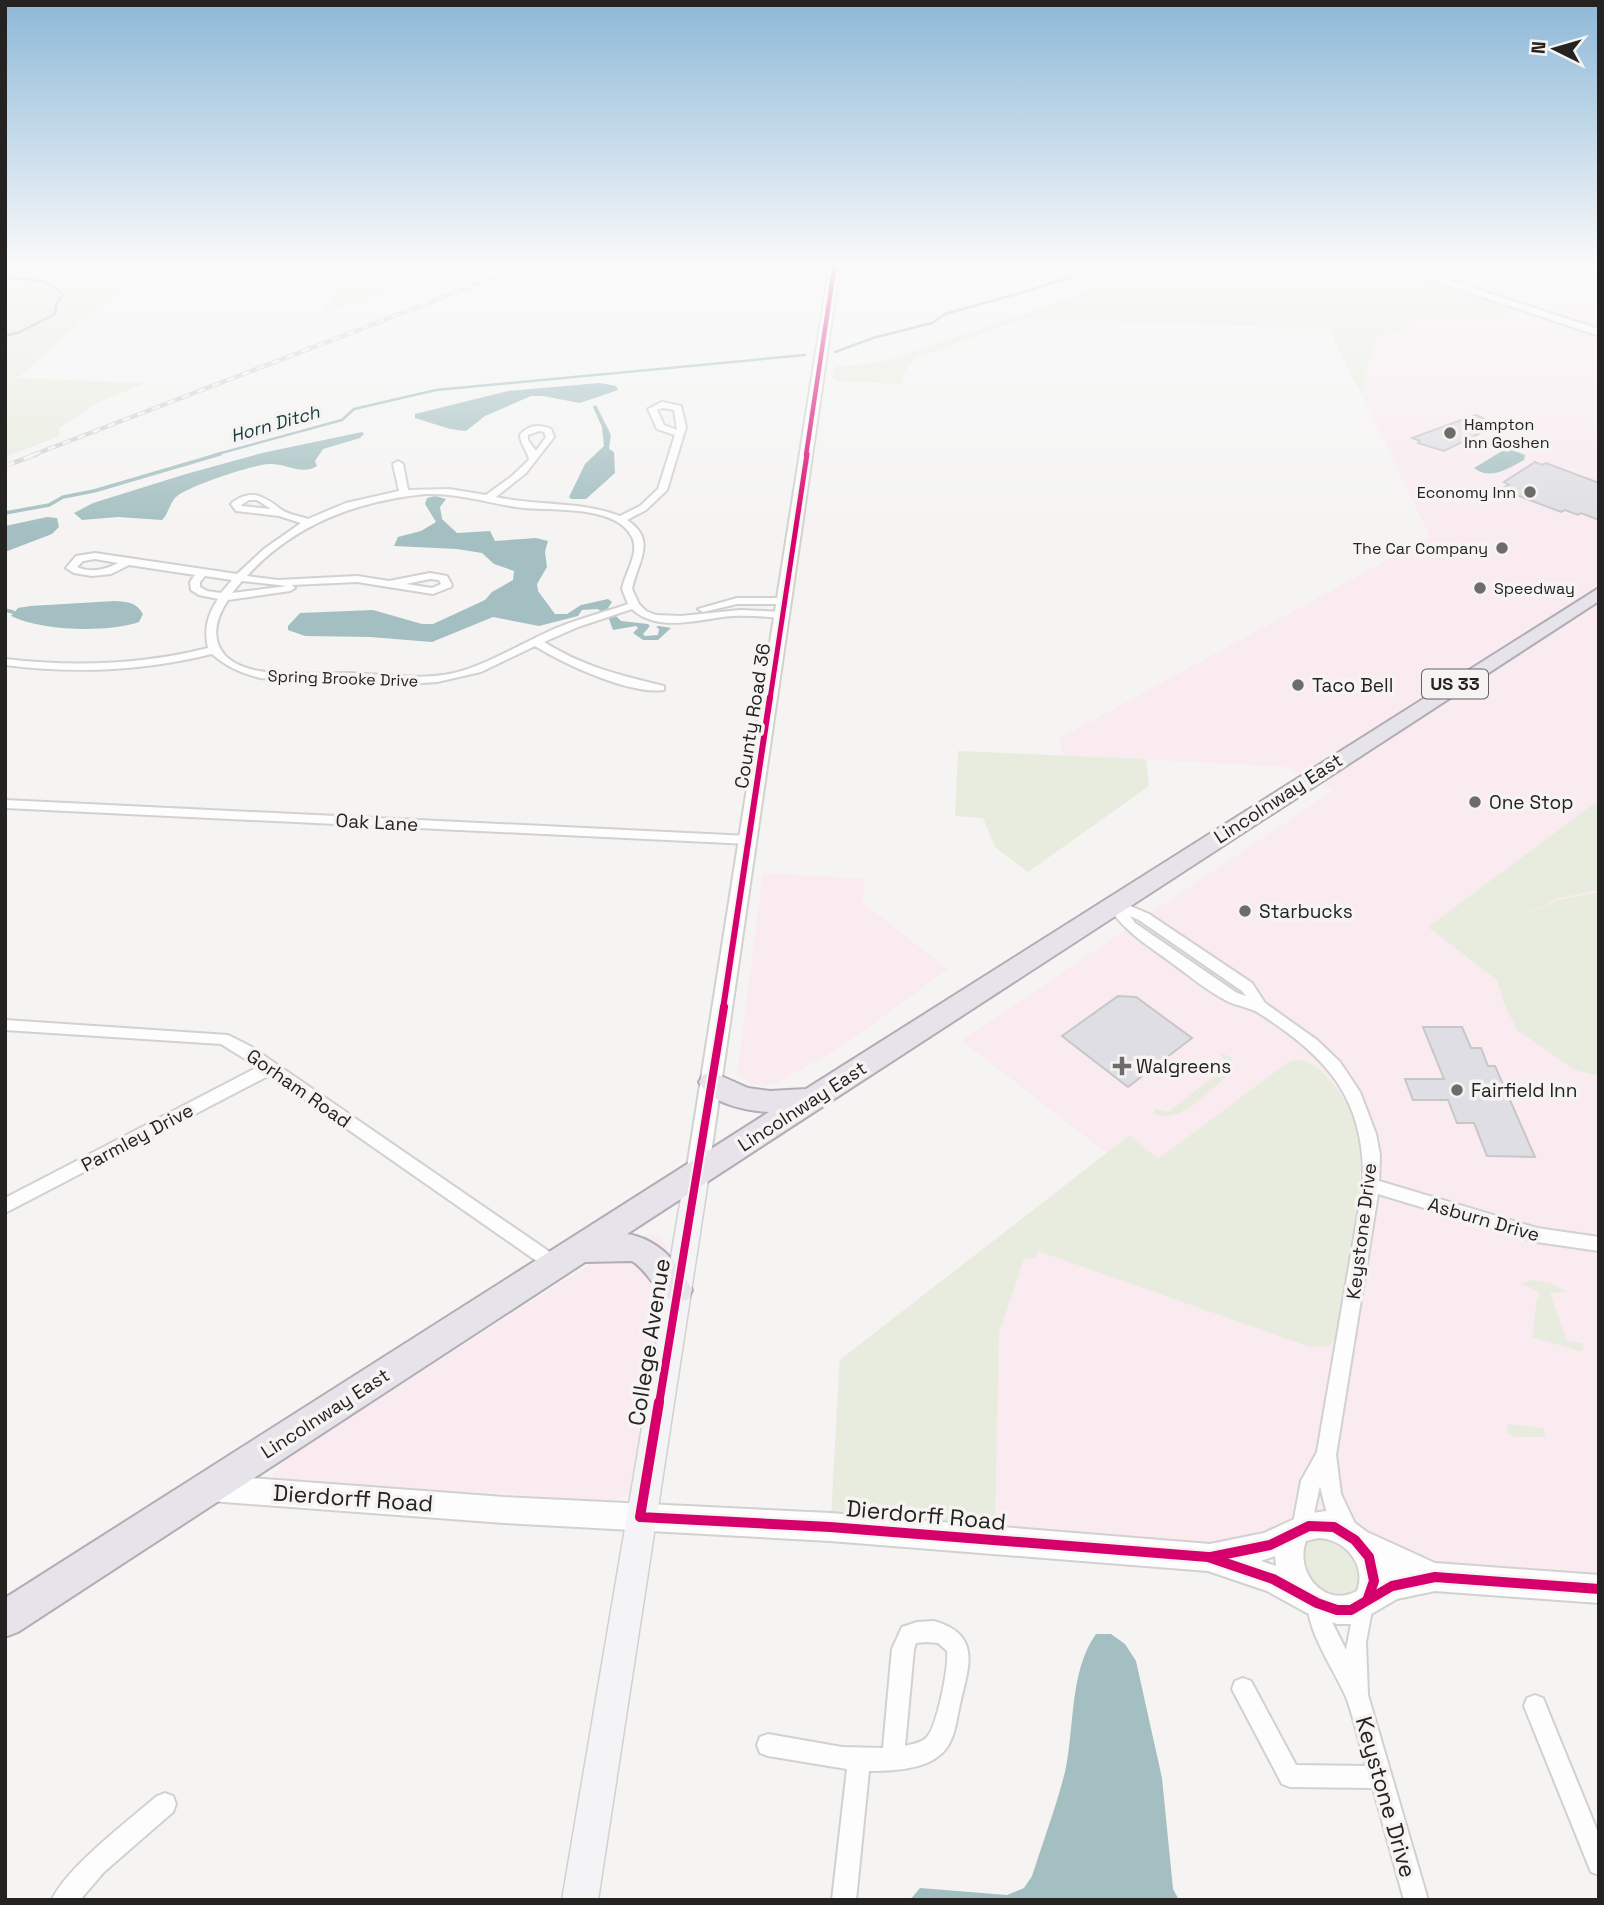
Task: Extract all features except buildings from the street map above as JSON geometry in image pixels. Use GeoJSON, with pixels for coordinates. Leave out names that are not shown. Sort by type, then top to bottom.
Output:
{"type":"FeatureCollection","features":[{"type":"Feature","properties":{"kind":"highway","name":"Lincolnway East"},"geometry":{"type":"LineString","coordinates":[[5,1619],[1599,593]]}},
{"type":"Feature","properties":{"kind":"highway"},"geometry":{"type":"LineString","coordinates":[[712,1082],[733,1096],[747,1101],[766,1103],[814,1099]]}},
{"type":"Feature","properties":{"kind":"highway"},"geometry":{"type":"LineString","coordinates":[[565,1257],[617,1247],[636,1250],[649,1255],[677,1290]]}},
{"type":"Feature","properties":{"kind":"main road","name":"College Avenue"},"geometry":{"type":"LineString","coordinates":[[580,1900],[696,1174]]}},
{"type":"Feature","properties":{"kind":"street","name":"County Road 36"},"geometry":{"type":"LineString","coordinates":[[696,1174],[822,352]]}},
{"type":"Feature","properties":{"kind":"street"},"geometry":{"type":"LineString","coordinates":[[619,520],[643,508],[658,496],[680,434]]}},
{"type":"Feature","properties":{"kind":"street"},"geometry":{"type":"LineString","coordinates":[[489,497],[512,484],[533,458]]}},
{"type":"Feature","properties":{"kind":"street"},"geometry":{"type":"LineString","coordinates":[[398,464],[404,493]]}},
{"type":"Feature","properties":{"kind":"street"},"geometry":{"type":"LineString","coordinates":[[5,662],[127,667],[168,662],[214,650],[209,629],[225,596],[240,576],[272,547],[308,522],[363,501],[404,493],[451,490],[527,505],[590,510],[619,520],[634,532],[639,543],[627,589],[634,606],[644,614],[670,619],[784,608]]}},
{"type":"Feature","properties":{"kind":"street"},"geometry":{"type":"LineString","coordinates":[[280,513],[308,522]]}},
{"type":"Feature","properties":{"kind":"street"},"geometry":{"type":"LineString","coordinates":[[127,562],[278,583],[342,579],[393,583]]}},
{"type":"Feature","properties":{"kind":"street"},"geometry":{"type":"LineString","coordinates":[[202,573],[195,582],[197,591],[225,596],[289,589],[315,581]]}},
{"type":"Feature","properties":{"kind":"street","name":"Spring Brooke Drive"},"geometry":{"type":"LineString","coordinates":[[214,650],[236,667],[260,675],[348,676],[411,682],[466,673],[536,642],[634,606]]}},
{"type":"Feature","properties":{"kind":"street"},"geometry":{"type":"LineString","coordinates":[[536,642],[562,659],[596,674],[660,688]]}},
{"type":"Feature","properties":{"kind":"street","name":"Oak Lane"},"geometry":{"type":"LineString","coordinates":[[5,804],[749,840]]}},
{"type":"Feature","properties":{"kind":"street","name":"Keystone Drive"},"geometry":{"type":"LineString","coordinates":[[1113,904],[1130,926],[1232,997],[1260,1007],[1312,1044],[1335,1066],[1352,1092],[1368,1134],[1372,1155],[1371,1185],[1326,1455],[1326,1473],[1337,1514],[1356,1540]]}},
{"type":"Feature","properties":{"kind":"street","name":"Gorham Road"},"geometry":{"type":"LineString","coordinates":[[5,1025],[213,1037],[234,1044],[565,1257]]}},
{"type":"Feature","properties":{"kind":"street","name":"Parmley Drive"},"geometry":{"type":"LineString","coordinates":[[5,1206],[270,1068]]}},
{"type":"Feature","properties":{"kind":"street","name":"Asburn Drive"},"geometry":{"type":"LineString","coordinates":[[1371,1185],[1537,1236],[1599,1244]]}},
{"type":"Feature","properties":{"kind":"street","name":"Keystone Drive"},"geometry":{"type":"LineString","coordinates":[[1299,1532],[1311,1482],[1326,1455]]}},
{"type":"Feature","properties":{"kind":"street","name":"Dierdorff Road"},"geometry":{"type":"LineString","coordinates":[[210,1488],[504,1510],[830,1527],[1208,1558],[1273,1579],[1337,1610],[1351,1609],[1392,1586],[1435,1577],[1599,1589]]}},
{"type":"Feature","properties":{"kind":"street","name":"Dierdorff Road"},"geometry":{"type":"LineString","coordinates":[[1208,1558],[1268,1546],[1315,1525],[1327,1525],[1435,1577]]}},
{"type":"Feature","properties":{"kind":"street"},"geometry":{"type":"LineString","coordinates":[[1299,1532],[1289,1545],[1290,1572],[1312,1600]]}},
{"type":"Feature","properties":{"kind":"street"},"geometry":{"type":"LineString","coordinates":[[1356,1540],[1370,1559],[1374,1572],[1374,1584],[1366,1601]]}},
{"type":"Feature","properties":{"kind":"street","name":"Keystone Drive"},"geometry":{"type":"LineString","coordinates":[[1312,1600],[1357,1695],[1378,1777],[1416,1900]]}},
{"type":"Feature","properties":{"kind":"street","name":"Keystone Drive"},"geometry":{"type":"LineString","coordinates":[[1357,1695],[1356,1642],[1366,1601]]}},
{"type":"Feature","properties":{"kind":"street"},"geometry":{"type":"LineString","coordinates":[[768,1745],[859,1761],[893,1758],[919,1754],[935,1746],[943,1735],[959,1662],[955,1645],[942,1633],[926,1628],[909,1634],[906,1641],[893,1758]]}},
{"type":"Feature","properties":{"kind":"street"},"geometry":{"type":"LineString","coordinates":[[1243,1689],[1290,1776],[1378,1777]]}},
{"type":"Feature","properties":{"kind":"street"},"geometry":{"type":"LineString","coordinates":[[1535,1706],[1599,1864]]}},
{"type":"Feature","properties":{"kind":"street"},"geometry":{"type":"LineString","coordinates":[[844,1900],[859,1761]]}},
{"type":"Feature","properties":{"kind":"street"},"geometry":{"type":"LineString","coordinates":[[64,1900],[96,1864],[165,1804]]}},
{"type":"Feature","properties":{"kind":"shaded area"},"geometry":{"type":"Polygon","coordinates":[[[5,352],[47,352],[17,378],[145,383],[93,405],[58,429],[60,436],[5,457],[5,352]]]}},
{"type":"Feature","properties":{"kind":"shaded area"},"geometry":{"type":"Polygon","coordinates":[[[912,352],[934,352],[915,359],[904,372],[902,384],[835,381],[832,377],[836,366],[889,360],[912,352]]]}},
{"type":"Feature","properties":{"kind":"shaded area"},"geometry":{"type":"Polygon","coordinates":[[[1340,352],[1373,352],[1365,373],[1362,396],[1340,352]]]}},
{"type":"Feature","properties":{"kind":"shaded area"},"geometry":{"type":"Polygon","coordinates":[[[1373,352],[1599,352],[1599,1577],[1441,1565],[1359,1543],[1208,1557],[831,1517],[839,1360],[1106,1153],[961,1040],[1333,791],[1286,767],[1062,755],[1060,738],[1430,537],[1362,396],[1365,373],[1373,352]]]}},
{"type":"Feature","properties":{"kind":"shaded area"},"geometry":{"type":"Polygon","coordinates":[[[958,751],[1146,759],[1149,786],[1028,872],[995,847],[983,818],[955,816],[958,751]]]}},
{"type":"Feature","properties":{"kind":"shaded area"},"geometry":{"type":"Polygon","coordinates":[[[1599,800],[1599,890],[1559,898],[1503,924],[1558,900],[1599,892],[1599,1076],[1575,1070],[1517,1030],[1497,980],[1428,927],[1599,800]]]}},
{"type":"Feature","properties":{"kind":"shaded area"},"geometry":{"type":"Polygon","coordinates":[[[763,873],[864,879],[863,903],[948,969],[843,1046],[779,1082],[766,1086],[750,1083],[741,1077],[738,1068],[763,873]]]}},
{"type":"Feature","properties":{"kind":"shaded area"},"geometry":{"type":"Polygon","coordinates":[[[1221,1055],[1231,1057],[1234,1066],[1205,1096],[1174,1115],[1155,1114],[1154,1109],[1168,1112],[1229,1065],[1221,1055]]]}},
{"type":"Feature","properties":{"kind":"shaded area"},"geometry":{"type":"Polygon","coordinates":[[[1296,1060],[1316,1066],[1331,1081],[1344,1100],[1358,1140],[1358,1202],[1334,1340],[1329,1346],[1310,1347],[1038,1251],[1035,1258],[1024,1259],[999,1333],[995,1530],[831,1517],[840,1360],[1130,1135],[1158,1159],[1290,1061],[1296,1060]]]}},
{"type":"Feature","properties":{"kind":"shaded area"},"geometry":{"type":"Polygon","coordinates":[[[652,1234],[661,1237],[668,1248],[669,1265],[634,1484],[626,1496],[609,1502],[481,1492],[473,1497],[273,1485],[272,1476],[290,1455],[628,1240],[652,1234]]]}},
{"type":"Feature","properties":{"kind":"shaded area"},"geometry":{"type":"Polygon","coordinates":[[[1532,1280],[1550,1283],[1567,1292],[1550,1293],[1567,1341],[1582,1343],[1584,1350],[1579,1351],[1532,1337],[1537,1297],[1540,1297],[1538,1291],[1521,1284],[1532,1280]]]}},
{"type":"Feature","properties":{"kind":"shaded area"},"geometry":{"type":"Polygon","coordinates":[[[1507,1424],[1543,1428],[1546,1437],[1514,1437],[1508,1433],[1507,1424]]]}},
{"type":"Feature","properties":{"kind":"shaded area"},"geometry":{"type":"Polygon","coordinates":[[[1323,1531],[1362,1557],[1358,1598],[1313,1594],[1296,1547],[1302,1538],[1323,1531]]]}},
{"type":"Feature","properties":{"kind":"water"},"geometry":{"type":"Polygon","coordinates":[[[600,383],[616,386],[618,390],[580,403],[531,396],[485,416],[466,431],[415,418],[415,414],[508,391],[600,383]]]}},
{"type":"Feature","properties":{"kind":"water"},"geometry":{"type":"Polygon","coordinates":[[[596,405],[611,435],[609,449],[614,452],[615,473],[586,499],[571,499],[569,497],[585,464],[604,446],[602,427],[593,407],[596,405]]]}},
{"type":"Feature","properties":{"kind":"water"},"geometry":{"type":"Polygon","coordinates":[[[362,432],[364,434],[360,438],[323,449],[315,461],[317,466],[311,469],[275,464],[261,465],[193,487],[176,497],[162,520],[118,517],[82,520],[74,513],[93,503],[186,474],[262,453],[362,432]]]}},
{"type":"Feature","properties":{"kind":"water"},"geometry":{"type":"Polygon","coordinates":[[[1507,448],[1525,455],[1524,460],[1493,473],[1480,472],[1474,468],[1507,448]]]}},
{"type":"Feature","properties":{"kind":"water"},"geometry":{"type":"Polygon","coordinates":[[[435,496],[446,499],[440,507],[442,519],[457,533],[490,531],[495,541],[536,538],[548,541],[545,552],[547,567],[537,584],[538,591],[555,614],[567,614],[581,605],[608,599],[612,602],[608,608],[621,621],[650,626],[643,634],[645,636],[658,635],[659,629],[656,627],[659,626],[671,628],[658,640],[643,640],[633,633],[638,628],[636,626],[613,630],[609,619],[598,609],[582,610],[578,616],[539,626],[493,617],[432,642],[305,636],[288,630],[288,626],[300,613],[373,610],[422,624],[433,624],[485,600],[492,592],[513,580],[514,571],[494,564],[482,553],[394,546],[398,537],[421,531],[436,522],[425,504],[427,498],[435,496]]]}},
{"type":"Feature","properties":{"kind":"water"},"geometry":{"type":"Polygon","coordinates":[[[47,517],[57,518],[59,527],[52,534],[5,552],[5,526],[47,517]]]}},
{"type":"Feature","properties":{"kind":"water"},"geometry":{"type":"Polygon","coordinates":[[[128,602],[138,607],[143,614],[139,622],[110,628],[75,629],[40,625],[11,616],[18,608],[30,606],[128,602]]]}},
{"type":"Feature","properties":{"kind":"water"},"geometry":{"type":"Polygon","coordinates":[[[1096,1634],[1111,1634],[1125,1644],[1136,1661],[1162,1778],[1173,1889],[1179,1900],[910,1900],[920,1888],[1007,1895],[1024,1888],[1032,1876],[1065,1772],[1077,1682],[1087,1649],[1096,1634]]]}},
{"type":"Feature","properties":{"kind":"waterway","name":"Horn Ditch"},"geometry":{"type":"LineString","coordinates":[[214,455],[342,420],[354,409],[436,390],[805,355]]}},
{"type":"Feature","properties":{"kind":"waterway","name":"Horn Ditch"},"geometry":{"type":"LineString","coordinates":[[5,513],[49,505],[63,497],[94,491],[220,454]]}},
{"type":"Feature","properties":{"kind":"waterway"},"geometry":{"type":"LineString","coordinates":[[5,610],[13,612]]}},
{"type":"Feature","properties":{"kind":"railway"},"geometry":{"type":"LineString","coordinates":[[33,455],[301,352]]}},
{"type":"Feature","properties":{"kind":"railway"},"geometry":{"type":"LineString","coordinates":[[5,466],[37,454]]}},
{"type":"Feature","properties":{"kind":"cycle path"},"geometry":{"type":"LineString","coordinates":[[822,352],[722,1019],[640,1517],[830,1527],[1208,1557],[1273,1579],[1317,1603],[1337,1610],[1351,1610],[1392,1586],[1435,1577],[1599,1589]]}},
{"type":"Feature","properties":{"kind":"cycle path"},"geometry":{"type":"LineString","coordinates":[[1211,1557],[1270,1545],[1309,1526],[1334,1527],[1361,1545],[1369,1557],[1374,1581],[1368,1598]]}},
{"type":"Feature","properties":{"kind":"place","name":"Hampton Inn Goshen"},"geometry":{"type":"Point","coordinates":[1450,433]}},
{"type":"Feature","properties":{"kind":"place","name":"Economy Inn"},"geometry":{"type":"Point","coordinates":[1530,492]}},
{"type":"Feature","properties":{"kind":"place","name":"The Car Company"},"geometry":{"type":"Point","coordinates":[1502,548]}},
{"type":"Feature","properties":{"kind":"place","name":"Speedway"},"geometry":{"type":"Point","coordinates":[1480,588]}},
{"type":"Feature","properties":{"kind":"place","name":"Taco Bell"},"geometry":{"type":"Point","coordinates":[1298,685]}},
{"type":"Feature","properties":{"kind":"place","name":"One Stop"},"geometry":{"type":"Point","coordinates":[1475,802]}},
{"type":"Feature","properties":{"kind":"place","name":"Starbucks"},"geometry":{"type":"Point","coordinates":[1245,911]}},
{"type":"Feature","properties":{"kind":"place","name":"Walgreens"},"geometry":{"type":"Point","coordinates":[1122,1066]}},
{"type":"Feature","properties":{"kind":"place","name":"Fairfield Inn"},"geometry":{"type":"Point","coordinates":[1457,1090]}}]}
